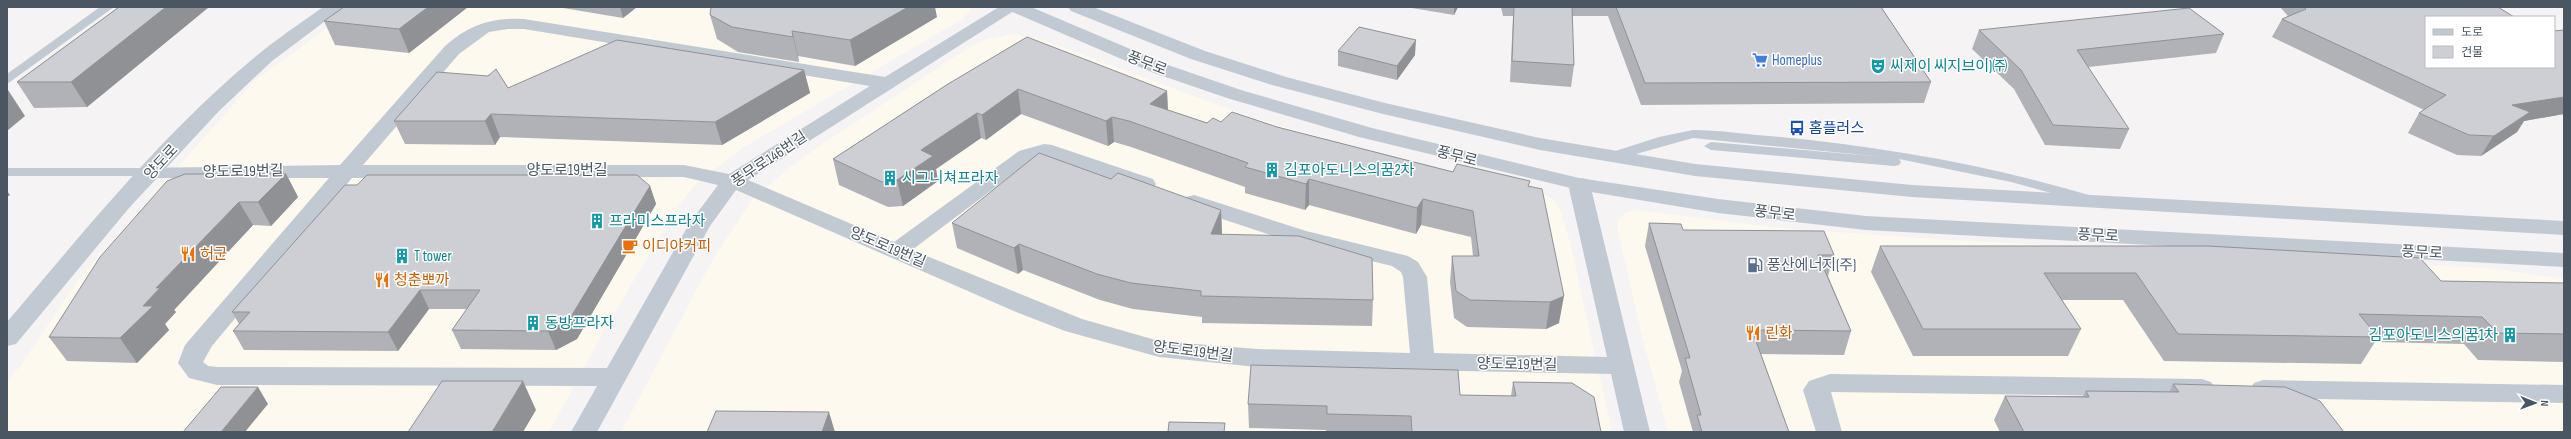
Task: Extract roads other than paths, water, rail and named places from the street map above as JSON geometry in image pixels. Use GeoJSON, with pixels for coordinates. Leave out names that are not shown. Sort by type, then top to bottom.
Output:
{"type":"FeatureCollection","features":[{"type":"Feature","properties":{"kind":"street","name":"양도로"},"geometry":{"type":"LineString","coordinates":[[7,316],[142,172],[229,76],[258,52],[321,7]]}},
{"type":"Feature","properties":{"kind":"street","name":"양도로"},"geometry":{"type":"LineString","coordinates":[[7,338],[142,172],[269,54],[335,7]]}},
{"type":"Feature","properties":{"kind":"street","name":"풍무로146번길"},"geometry":{"type":"LineString","coordinates":[[584,432],[700,224],[732,181],[886,83],[1011,7]]}},
{"type":"Feature","properties":{"kind":"street","name":"풍무로"},"geometry":{"type":"LineString","coordinates":[[1016,7],[1161,69],[1234,94],[1366,133],[1580,184],[1718,206],[1866,223],[2564,260]]}},
{"type":"Feature","properties":{"kind":"street","name":"풍무로"},"geometry":{"type":"LineString","coordinates":[[1077,7],[1198,55],[1279,80],[1466,128],[1611,157],[1695,170],[1815,183],[2564,228]]}},
{"type":"Feature","properties":{"kind":"street"},"geometry":{"type":"LineString","coordinates":[[614,377],[217,376],[202,375],[194,370],[190,363],[194,352],[203,340],[348,170],[452,50],[481,27],[501,22],[524,24],[886,83]]}},
{"type":"Feature","properties":{"kind":"street"},"geometry":{"type":"LineString","coordinates":[[897,250],[1026,155],[1034,152],[1052,151],[1261,226],[1400,261],[1410,267],[1416,276],[1423,362]]}},
{"type":"Feature","properties":{"kind":"street","name":"양도로19번길"},"geometry":{"type":"LineString","coordinates":[[142,172],[348,170],[667,170],[705,174],[732,181],[1045,314],[1126,341],[1159,348],[1257,358],[1621,366]]}},
{"type":"Feature","properties":{"kind":"street"},"geometry":{"type":"LineString","coordinates":[[1580,184],[1636,432]]}},
{"type":"Feature","properties":{"kind":"street"},"geometry":{"type":"LineString","coordinates":[[1829,432],[1816,396],[1816,390],[1818,387],[1830,383],[2564,394]]}},
{"type":"Feature","properties":{"kind":"street"},"geometry":{"type":"LineString","coordinates":[[2308,390],[2326,414]]}},
{"type":"Feature","properties":{"kind":"lane"},"geometry":{"type":"LineString","coordinates":[[7,80],[108,7]]}},
{"type":"Feature","properties":{"kind":"lane"},"geometry":{"type":"LineString","coordinates":[[1611,157],[1691,134],[1870,150],[1945,162],[2028,181],[2096,201]]}},
{"type":"Feature","properties":{"kind":"lane"},"geometry":{"type":"LineString","coordinates":[[7,172],[142,172]]}},
{"type":"Feature","properties":{"kind":"place","name":"Homeplus"},"geometry":{"type":"Point","coordinates":[1760,60]}},
{"type":"Feature","properties":{"kind":"place","name":"씨제이 씨지브이)㈜"},"geometry":{"type":"Point","coordinates":[1878,66]}},
{"type":"Feature","properties":{"kind":"place","name":"홈플러스"},"geometry":{"type":"Point","coordinates":[1797,128]}},
{"type":"Feature","properties":{"kind":"place","name":"김포아도니스의꿈2차"},"geometry":{"type":"Point","coordinates":[1272,170]}},
{"type":"Feature","properties":{"kind":"place","name":"시그니쳐프라자"},"geometry":{"type":"Point","coordinates":[890,178]}},
{"type":"Feature","properties":{"kind":"place","name":"프라미스프라자"},"geometry":{"type":"Point","coordinates":[597,221]}},
{"type":"Feature","properties":{"kind":"place","name":"이디야커피"},"geometry":{"type":"Point","coordinates":[630,246]}},
{"type":"Feature","properties":{"kind":"place","name":"허군"},"geometry":{"type":"Point","coordinates":[188,254]}},
{"type":"Feature","properties":{"kind":"place","name":"T tower"},"geometry":{"type":"Point","coordinates":[402,256]}},
{"type":"Feature","properties":{"kind":"place","name":"풍산에너지(주)"},"geometry":{"type":"Point","coordinates":[1755,265]}},
{"type":"Feature","properties":{"kind":"place","name":"청춘뽀까"},"geometry":{"type":"Point","coordinates":[382,280]}},
{"type":"Feature","properties":{"kind":"place","name":"동방프라자"},"geometry":{"type":"Point","coordinates":[533,323]}},
{"type":"Feature","properties":{"kind":"place","name":"린화"},"geometry":{"type":"Point","coordinates":[1753,333]}},
{"type":"Feature","properties":{"kind":"place","name":"김포아도니스의꿈1차"},"geometry":{"type":"Point","coordinates":[2510,335]}}]}
